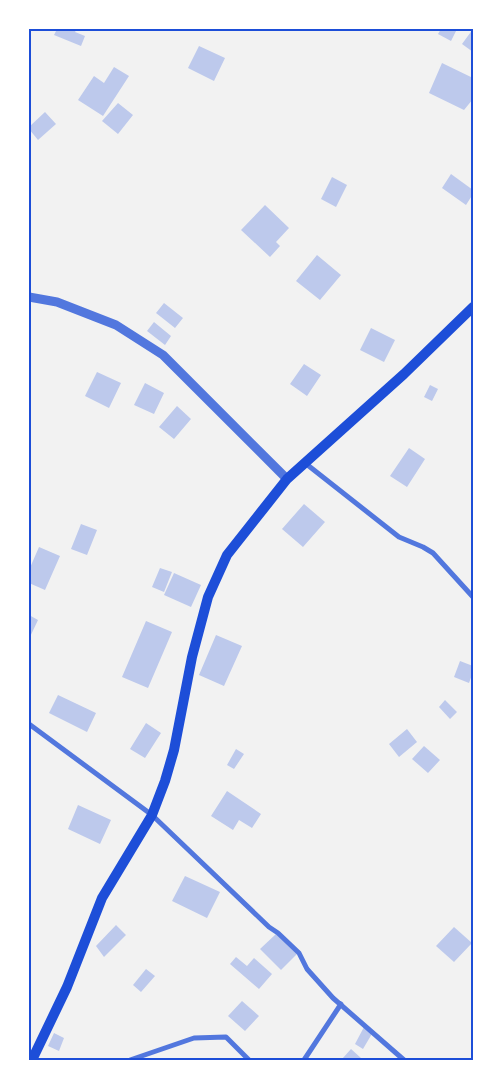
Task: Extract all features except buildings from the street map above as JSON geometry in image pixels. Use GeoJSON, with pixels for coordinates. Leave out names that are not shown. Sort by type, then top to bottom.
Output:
{"type":"FeatureCollection","features":[{"type":"Feature","properties":{"kind":"main road"},"geometry":{"type":"LineString","coordinates":[[32,1060],[66,987],[102,898],[152,814],[165,781],[174,750],[192,657],[208,597],[227,554],[287,479],[404,374],[473,307]]}},
{"type":"Feature","properties":{"kind":"street"},"geometry":{"type":"LineString","coordinates":[[29,296],[57,302],[116,325],[163,355],[287,479]]}},
{"type":"Feature","properties":{"kind":"street"},"geometry":{"type":"LineString","coordinates":[[305,464],[399,536],[434,553],[473,597]]}},
{"type":"Feature","properties":{"kind":"street"},"geometry":{"type":"LineString","coordinates":[[29,724],[152,814],[269,928],[278,933],[292,946],[307,969],[341,1004],[404,1060]]}},
{"type":"Feature","properties":{"kind":"street"},"geometry":{"type":"LineString","coordinates":[[304,1060],[341,1004]]}},
{"type":"Feature","properties":{"kind":"street"},"geometry":{"type":"LineString","coordinates":[[130,1060],[194,1038],[226,1038],[249,1060]]}}]}
